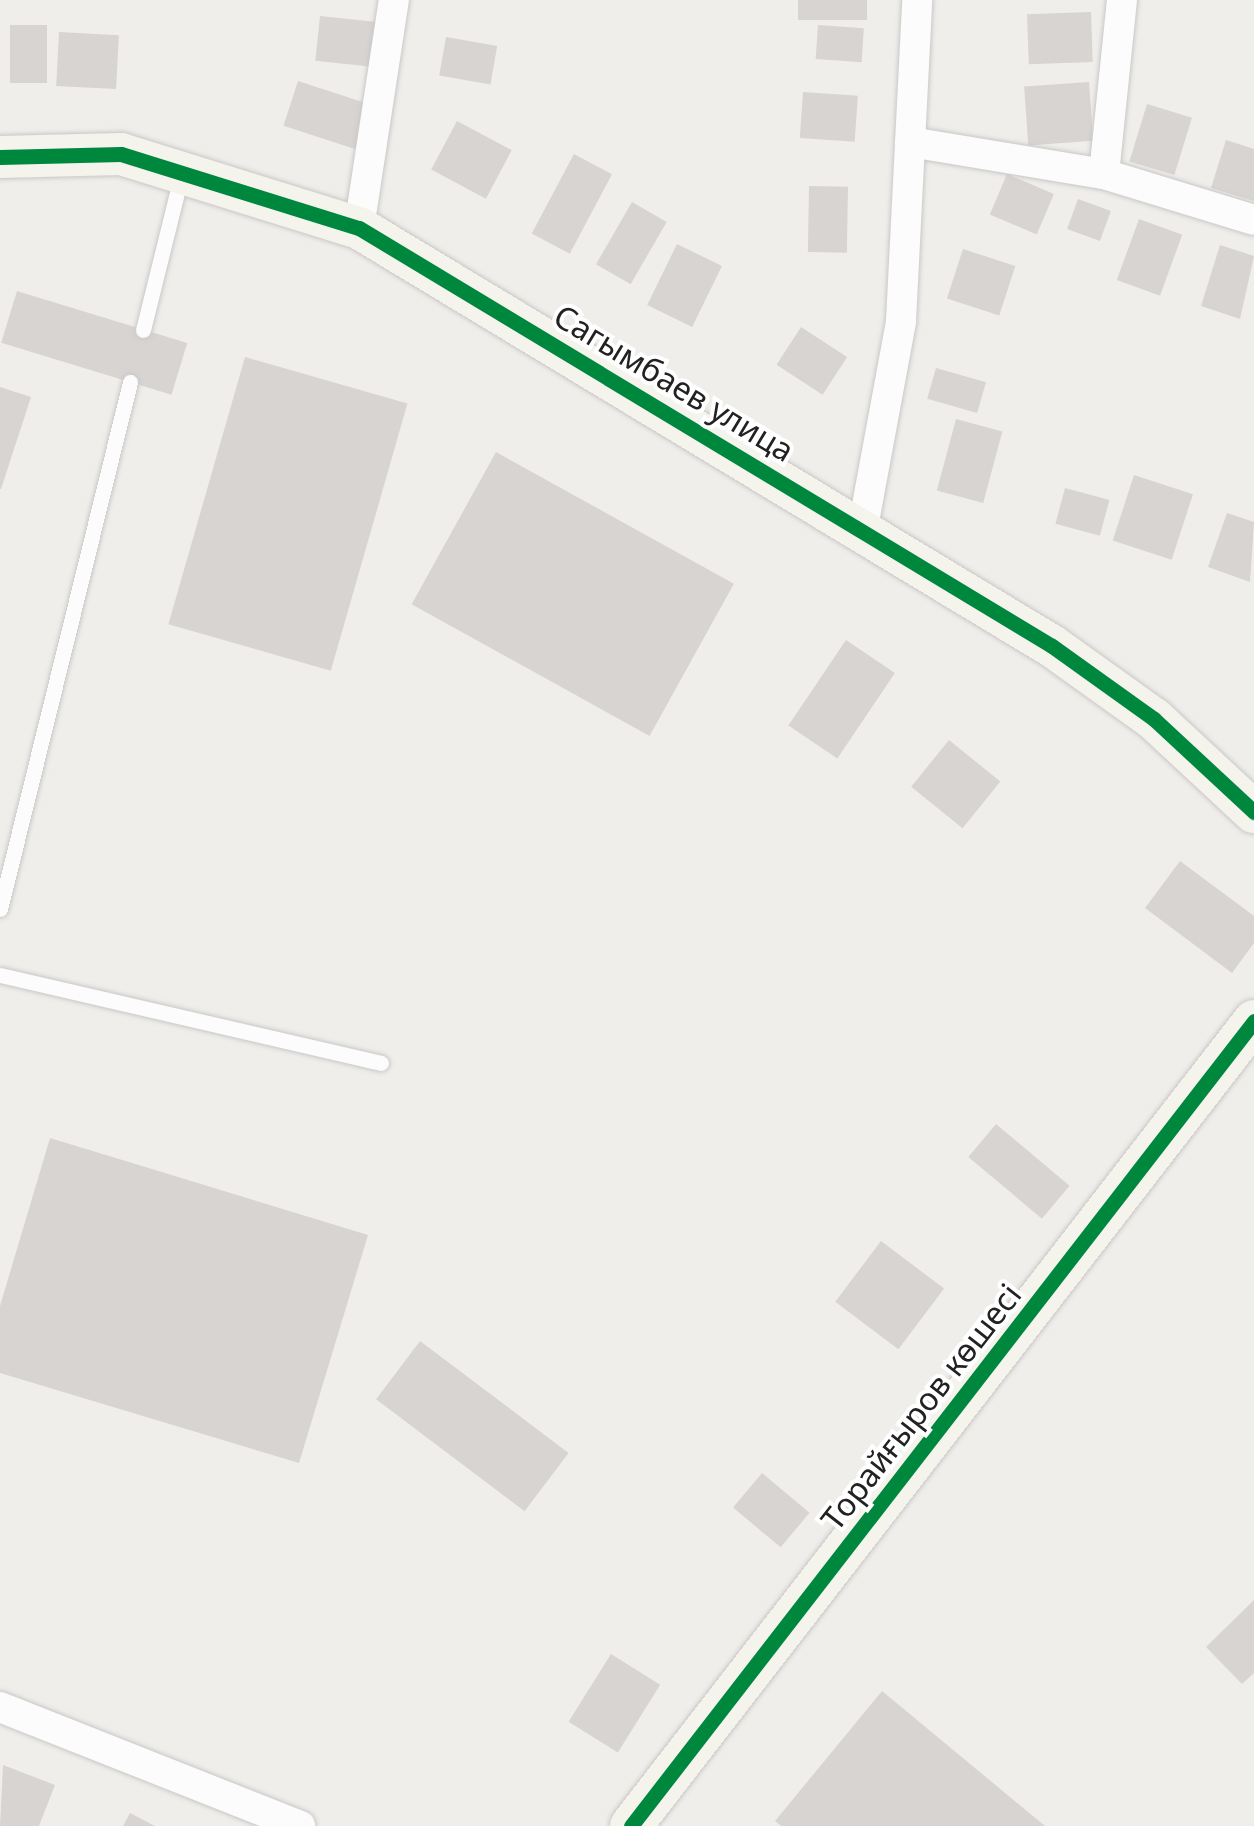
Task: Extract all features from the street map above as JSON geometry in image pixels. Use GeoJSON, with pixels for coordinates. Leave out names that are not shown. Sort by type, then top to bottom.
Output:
{"type":"FeatureCollection","features":[{"type":"Feature","properties":{"kind":"street"},"geometry":{"type":"LineString","coordinates":[[359,228],[394,0]]}},
{"type":"Feature","properties":{"kind":"street"},"geometry":{"type":"LineString","coordinates":[[863,527],[901,321],[916,0]]}},
{"type":"Feature","properties":{"kind":"street"},"geometry":{"type":"LineString","coordinates":[[1104,174],[1122,0]]}},
{"type":"Feature","properties":{"kind":"street"},"geometry":{"type":"LineString","coordinates":[[910,142],[1104,174],[1254,220]]}},
{"type":"Feature","properties":{"kind":"street","name":"Сагымбаев улица"},"geometry":{"type":"LineString","coordinates":[[0,156],[121,154],[359,228],[863,527],[1154,719],[1254,812]]}},
{"type":"Feature","properties":{"kind":"street","name":"Торайғыров көшесі"},"geometry":{"type":"LineString","coordinates":[[631,1826],[1254,1021]]}},
{"type":"Feature","properties":{"kind":"street"},"geometry":{"type":"LineString","coordinates":[[0,1707],[300,1826]]}},
{"type":"Feature","properties":{"kind":"lane"},"geometry":{"type":"LineString","coordinates":[[143,330],[182,173]]}},
{"type":"Feature","properties":{"kind":"lane"},"geometry":{"type":"LineString","coordinates":[[0,909],[130,382]]}},
{"type":"Feature","properties":{"kind":"lane"},"geometry":{"type":"LineString","coordinates":[[0,974],[381,1063]]}},
{"type":"Feature","properties":{"kind":"building"},"geometry":{"type":"Polygon","coordinates":[[[798,0],[867,0],[867,20],[798,20],[798,0]]]}},
{"type":"Feature","properties":{"kind":"building"},"geometry":{"type":"Polygon","coordinates":[[[1091,12],[1093,62],[1029,64],[1027,14],[1091,12]]]}},
{"type":"Feature","properties":{"kind":"building"},"geometry":{"type":"Polygon","coordinates":[[[320,16],[382,22],[377,67],[315,61],[320,16]]]}},
{"type":"Feature","properties":{"kind":"building"},"geometry":{"type":"Polygon","coordinates":[[[10,25],[47,25],[47,83],[10,83],[10,25]]]}},
{"type":"Feature","properties":{"kind":"building"},"geometry":{"type":"Polygon","coordinates":[[[818,25],[864,28],[862,62],[816,59],[818,25]]]}},
{"type":"Feature","properties":{"kind":"building"},"geometry":{"type":"Polygon","coordinates":[[[59,32],[119,35],[116,89],[56,86],[59,32]]]}},
{"type":"Feature","properties":{"kind":"building"},"geometry":{"type":"Polygon","coordinates":[[[446,37],[497,46],[490,84],[439,75],[446,37]]]}},
{"type":"Feature","properties":{"kind":"building"},"geometry":{"type":"Polygon","coordinates":[[[298,81],[374,106],[360,150],[283,126],[298,81]]]}},
{"type":"Feature","properties":{"kind":"building"},"geometry":{"type":"Polygon","coordinates":[[[1089,82],[1093,141],[1028,145],[1024,87],[1089,82]]]}},
{"type":"Feature","properties":{"kind":"building"},"geometry":{"type":"Polygon","coordinates":[[[803,92],[858,96],[855,142],[800,138],[803,92]]]}},
{"type":"Feature","properties":{"kind":"building"},"geometry":{"type":"Polygon","coordinates":[[[1147,104],[1192,118],[1174,175],[1129,161],[1147,104]]]}},
{"type":"Feature","properties":{"kind":"building"},"geometry":{"type":"Polygon","coordinates":[[[457,121],[512,150],[486,199],[431,170],[457,121]]]}},
{"type":"Feature","properties":{"kind":"building"},"geometry":{"type":"Polygon","coordinates":[[[1226,140],[1254,149],[1254,201],[1211,188],[1226,140]]]}},
{"type":"Feature","properties":{"kind":"building"},"geometry":{"type":"Polygon","coordinates":[[[574,154],[612,174],[570,254],[532,233],[574,154]]]}},
{"type":"Feature","properties":{"kind":"building"},"geometry":{"type":"Polygon","coordinates":[[[1007,174],[1054,194],[1037,234],[990,215],[1007,174]]]}},
{"type":"Feature","properties":{"kind":"building"},"geometry":{"type":"Polygon","coordinates":[[[809,186],[848,187],[847,253],[808,252],[809,186]]]}},
{"type":"Feature","properties":{"kind":"building"},"geometry":{"type":"Polygon","coordinates":[[[1078,199],[1111,211],[1100,241],[1067,229],[1078,199]]]}},
{"type":"Feature","properties":{"kind":"building"},"geometry":{"type":"Polygon","coordinates":[[[632,202],[667,222],[631,284],[596,264],[632,202]]]}},
{"type":"Feature","properties":{"kind":"building"},"geometry":{"type":"Polygon","coordinates":[[[1139,219],[1182,235],[1160,296],[1117,280],[1139,219]]]}},
{"type":"Feature","properties":{"kind":"building"},"geometry":{"type":"Polygon","coordinates":[[[677,244],[722,266],[692,327],[647,305],[677,244]]]}},
{"type":"Feature","properties":{"kind":"building"},"geometry":{"type":"Polygon","coordinates":[[[1220,245],[1254,256],[1240,319],[1201,306],[1220,245]]]}},
{"type":"Feature","properties":{"kind":"building"},"geometry":{"type":"Polygon","coordinates":[[[963,249],[1015,266],[999,315],[947,298],[963,249]]]}},
{"type":"Feature","properties":{"kind":"building"},"geometry":{"type":"Polygon","coordinates":[[[17,291],[187,343],[171,395],[1,343],[17,291]]]}},
{"type":"Feature","properties":{"kind":"building"},"geometry":{"type":"Polygon","coordinates":[[[801,327],[847,357],[823,395],[776,365],[801,327]]]}},
{"type":"Feature","properties":{"kind":"building"},"geometry":{"type":"Polygon","coordinates":[[[245,357],[407,404],[331,671],[168,624],[245,357]]]}},
{"type":"Feature","properties":{"kind":"building"},"geometry":{"type":"Polygon","coordinates":[[[936,368],[986,382],[977,413],[927,399],[936,368]]]}},
{"type":"Feature","properties":{"kind":"building"},"geometry":{"type":"Polygon","coordinates":[[[0,387],[31,397],[1,489],[0,489],[0,387]]]}},
{"type":"Feature","properties":{"kind":"building"},"geometry":{"type":"Polygon","coordinates":[[[956,419],[1002,431],[983,503],[937,490],[956,419]]]}},
{"type":"Feature","properties":{"kind":"building"},"geometry":{"type":"Polygon","coordinates":[[[496,452],[734,584],[650,736],[412,604],[496,452]]]}},
{"type":"Feature","properties":{"kind":"building"},"geometry":{"type":"Polygon","coordinates":[[[1134,475],[1193,494],[1172,560],[1113,541],[1134,475]]]}},
{"type":"Feature","properties":{"kind":"building"},"geometry":{"type":"Polygon","coordinates":[[[1065,488],[1109,500],[1100,536],[1055,524],[1065,488]]]}},
{"type":"Feature","properties":{"kind":"building"},"geometry":{"type":"Polygon","coordinates":[[[1227,513],[1254,522],[1250,582],[1208,567],[1227,513]]]}},
{"type":"Feature","properties":{"kind":"building"},"geometry":{"type":"Polygon","coordinates":[[[846,640],[895,673],[837,758],[788,725],[846,640]]]}},
{"type":"Feature","properties":{"kind":"building"},"geometry":{"type":"Polygon","coordinates":[[[949,740],[1000,782],[963,828],[911,787],[949,740]]]}},
{"type":"Feature","properties":{"kind":"building"},"geometry":{"type":"Polygon","coordinates":[[[1180,861],[1254,916],[1254,943],[1232,973],[1145,908],[1180,861]]]}},
{"type":"Feature","properties":{"kind":"building"},"geometry":{"type":"Polygon","coordinates":[[[996,1124],[1070,1186],[1042,1219],[968,1157],[996,1124]]]}},
{"type":"Feature","properties":{"kind":"building"},"geometry":{"type":"Polygon","coordinates":[[[50,1138],[368,1235],[299,1463],[0,1373],[0,1306],[50,1138]]]}},
{"type":"Feature","properties":{"kind":"building"},"geometry":{"type":"Polygon","coordinates":[[[881,1241],[944,1289],[898,1349],[835,1302],[881,1241]]]}},
{"type":"Feature","properties":{"kind":"building"},"geometry":{"type":"Polygon","coordinates":[[[420,1341],[569,1453],[525,1511],[376,1399],[420,1341]]]}},
{"type":"Feature","properties":{"kind":"building"},"geometry":{"type":"Polygon","coordinates":[[[762,1473],[809,1513],[781,1547],[733,1507],[762,1473]]]}},
{"type":"Feature","properties":{"kind":"building"},"geometry":{"type":"Polygon","coordinates":[[[1254,1600],[1254,1673],[1242,1684],[1206,1647],[1254,1600]]]}},
{"type":"Feature","properties":{"kind":"building"},"geometry":{"type":"Polygon","coordinates":[[[611,1654],[660,1685],[618,1753],[569,1722],[611,1654]]]}},
{"type":"Feature","properties":{"kind":"building"},"geometry":{"type":"Polygon","coordinates":[[[882,1691],[1045,1826],[781,1826],[775,1821],[882,1691]]]}},
{"type":"Feature","properties":{"kind":"building"},"geometry":{"type":"Polygon","coordinates":[[[3,1765],[55,1785],[39,1826],[0,1826],[3,1765]]]}},
{"type":"Feature","properties":{"kind":"building"},"geometry":{"type":"Polygon","coordinates":[[[130,1813],[155,1826],[123,1826],[130,1813]]]}},
{"type":"Feature","properties":{"kind":"cycle path"},"geometry":{"type":"LineString","coordinates":[[0,157],[121,154],[359,228],[1052,646],[1154,719],[1254,812]]}},
{"type":"Feature","properties":{"kind":"cycle path"},"geometry":{"type":"LineString","coordinates":[[631,1826],[1254,1021]]}}]}
